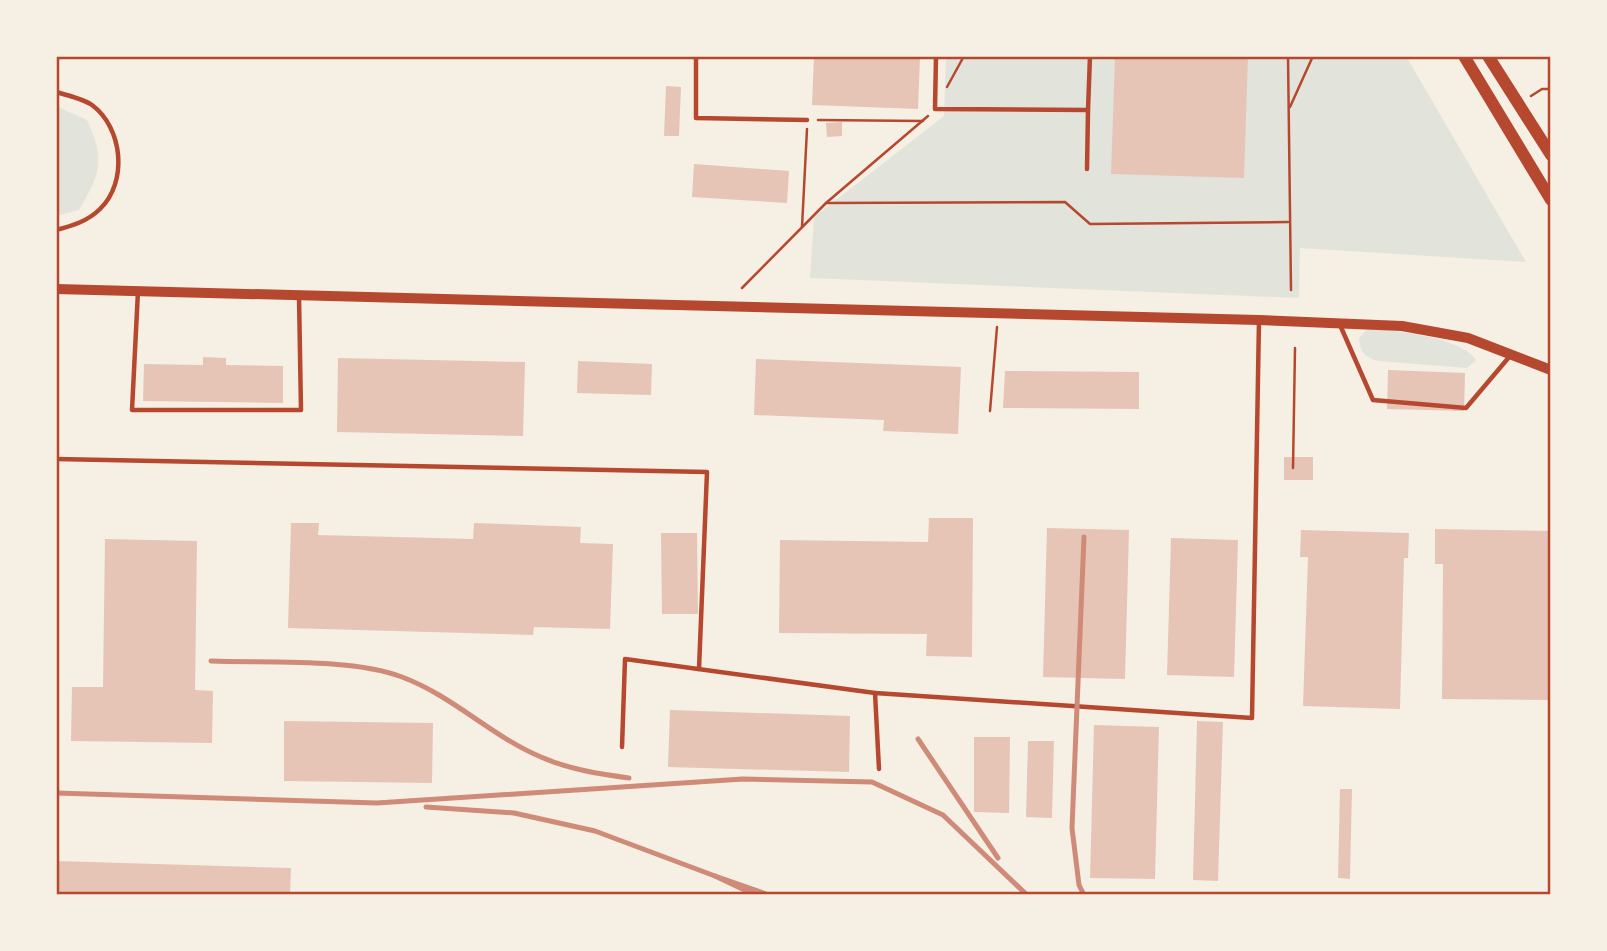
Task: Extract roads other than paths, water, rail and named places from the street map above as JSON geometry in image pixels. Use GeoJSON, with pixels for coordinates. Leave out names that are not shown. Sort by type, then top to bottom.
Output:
{"type":"FeatureCollection","features":[{"type":"Feature","properties":{"kind":"main road"},"geometry":{"type":"LineString","coordinates":[[1464,56],[1551,200]]}},
{"type":"Feature","properties":{"kind":"main road"},"geometry":{"type":"LineString","coordinates":[[1488,56],[1551,155]]}},
{"type":"Feature","properties":{"kind":"street"},"geometry":{"type":"LineString","coordinates":[[56,289],[1402,326],[1468,338],[1551,370]]}},
{"type":"Feature","properties":{"kind":"lane"},"geometry":{"type":"LineString","coordinates":[[696,56],[696,118],[807,120]]}},
{"type":"Feature","properties":{"kind":"lane"},"geometry":{"type":"LineString","coordinates":[[936,56],[935,110],[1088,110]]}},
{"type":"Feature","properties":{"kind":"lane"},"geometry":{"type":"LineString","coordinates":[[1087,169],[1090,56]]}},
{"type":"Feature","properties":{"kind":"lane"},"geometry":{"type":"LineString","coordinates":[[56,92],[92,105],[112,128],[119,154],[115,185],[101,208],[76,225],[56,230]]}},
{"type":"Feature","properties":{"kind":"lane"},"geometry":{"type":"LineString","coordinates":[[138,290],[132,410],[301,410],[299,295]]}},
{"type":"Feature","properties":{"kind":"lane"},"geometry":{"type":"LineString","coordinates":[[622,747],[625,659],[875,693],[1252,718],[1259,320]]}},
{"type":"Feature","properties":{"kind":"lane"},"geometry":{"type":"LineString","coordinates":[[1340,324],[1373,400],[1466,408],[1511,354]]}},
{"type":"Feature","properties":{"kind":"lane"},"geometry":{"type":"LineString","coordinates":[[56,459],[707,472],[699,669]]}},
{"type":"Feature","properties":{"kind":"lane"},"geometry":{"type":"LineString","coordinates":[[875,693],[879,769]]}},
{"type":"Feature","properties":{"kind":"railway"},"geometry":{"type":"LineString","coordinates":[[1084,537],[1072,828],[1079,885],[1084,895]]}},
{"type":"Feature","properties":{"kind":"railway"},"geometry":{"type":"LineString","coordinates":[[211,661],[334,664],[382,671],[421,685],[505,738],[541,757],[573,768],[629,778]]}},
{"type":"Feature","properties":{"kind":"railway"},"geometry":{"type":"LineString","coordinates":[[918,739],[998,858]]}},
{"type":"Feature","properties":{"kind":"railway"},"geometry":{"type":"LineString","coordinates":[[56,793],[377,803],[743,779],[872,782],[943,815],[1027,895]]}},
{"type":"Feature","properties":{"kind":"railway"},"geometry":{"type":"LineString","coordinates":[[426,807],[514,813],[595,831],[715,876]]}},
{"type":"Feature","properties":{"kind":"railway"},"geometry":{"type":"LineString","coordinates":[[755,895],[715,876],[769,895]]}}]}
